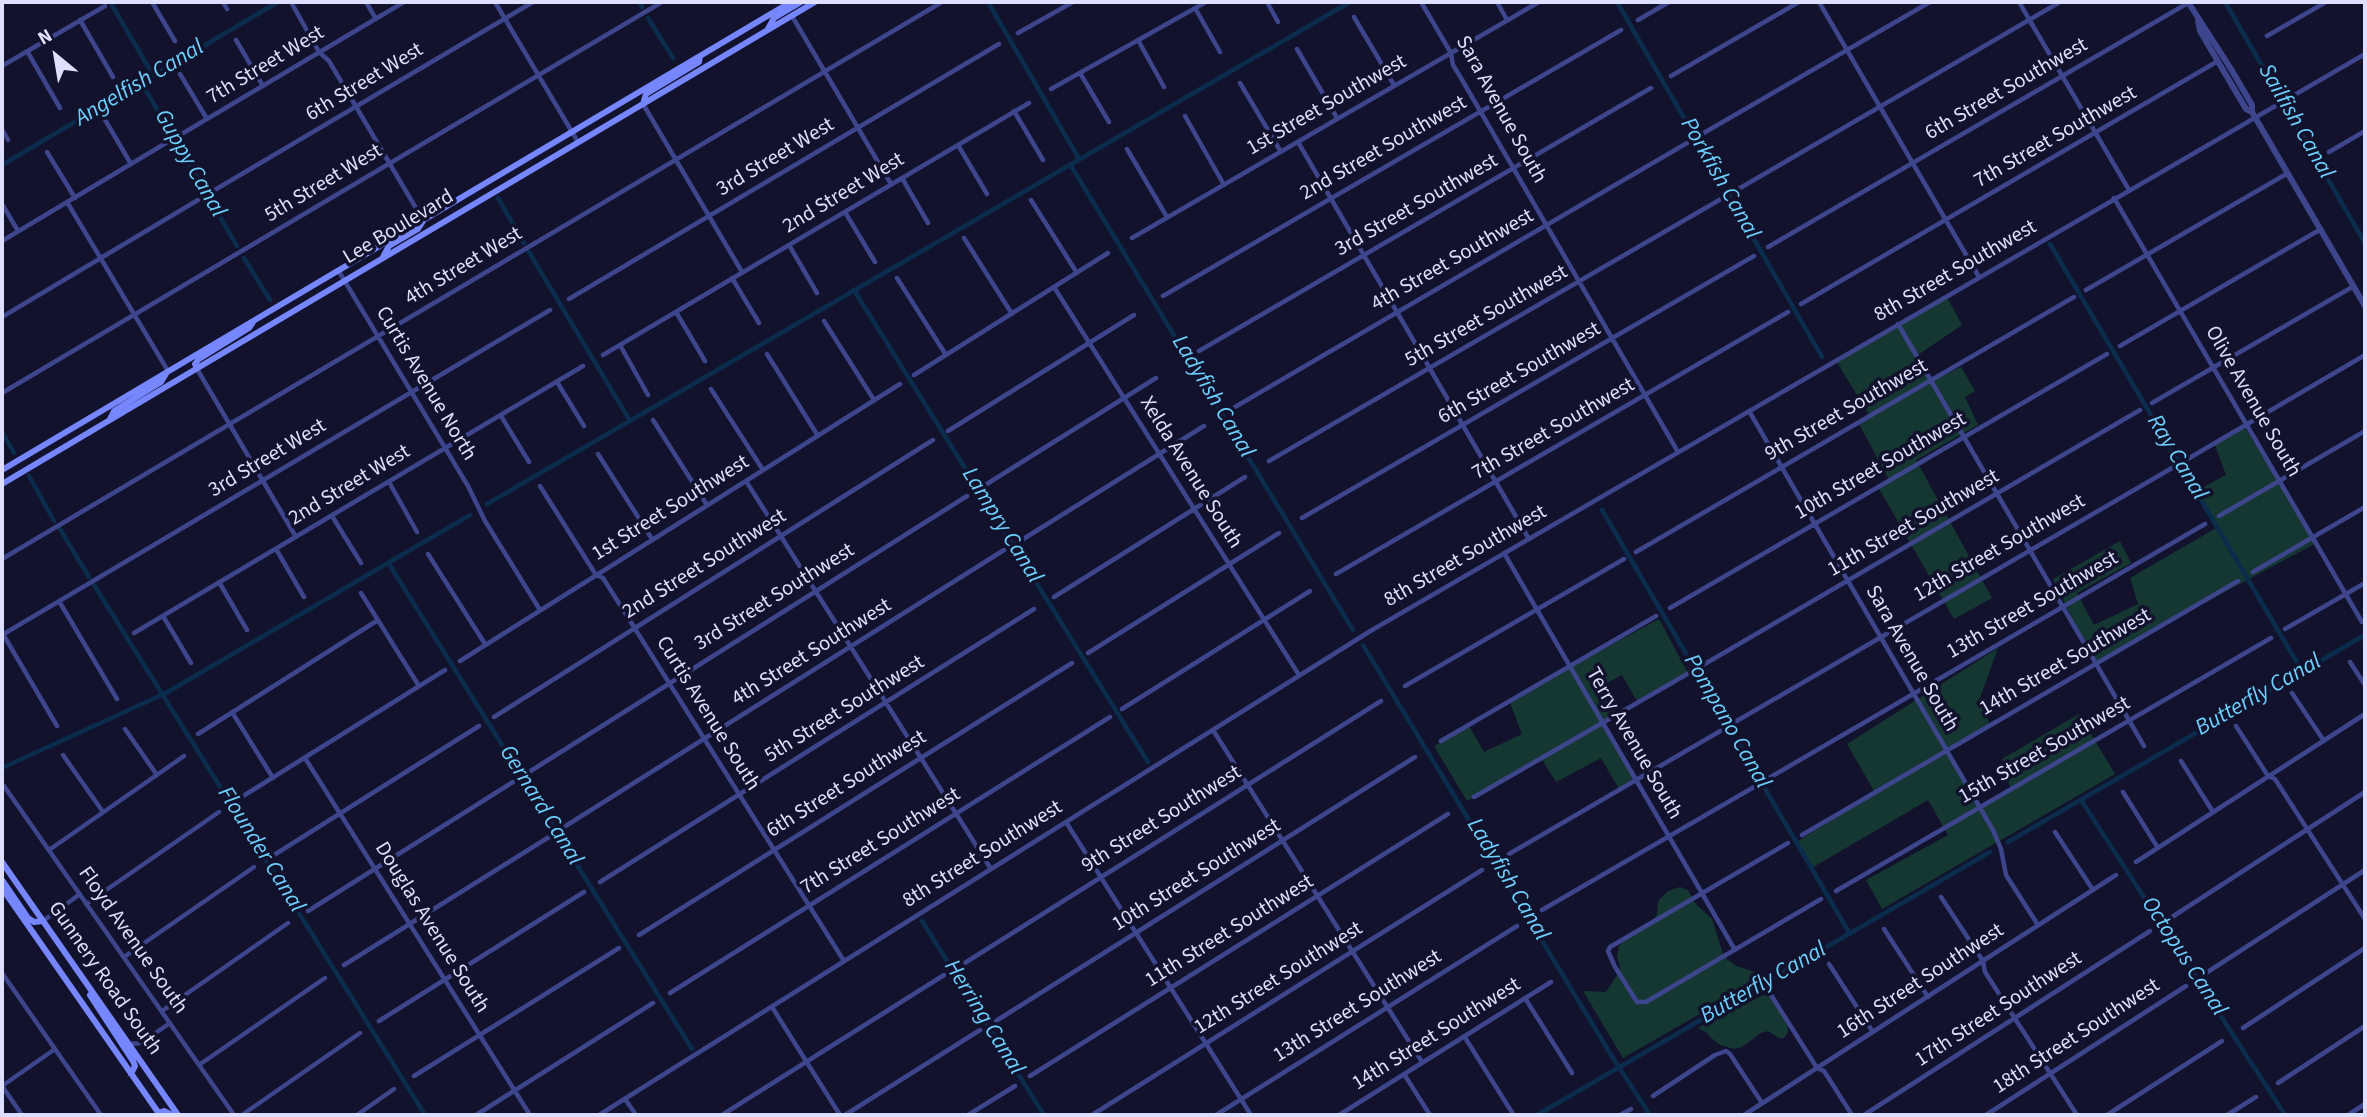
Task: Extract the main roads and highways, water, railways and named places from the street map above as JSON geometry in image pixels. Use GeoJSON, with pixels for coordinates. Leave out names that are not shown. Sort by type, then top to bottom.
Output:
{"type":"FeatureCollection","features":[{"type":"Feature","properties":{"kind":"main road","name":"Lee Boulevard"},"geometry":{"type":"LineString","coordinates":[[2,470],[791,2]]}},
{"type":"Feature","properties":{"kind":"main road"},"geometry":{"type":"LineString","coordinates":[[767,30],[775,18],[801,2]]}},
{"type":"Feature","properties":{"kind":"main road","name":"Lee Boulevard"},"geometry":{"type":"LineString","coordinates":[[2,484],[815,2]]}},
{"type":"Feature","properties":{"kind":"main road"},"geometry":{"type":"LineString","coordinates":[[643,104],[646,94],[699,62],[700,56]]}},
{"type":"Feature","properties":{"kind":"main road"},"geometry":{"type":"LineString","coordinates":[[382,258],[389,246],[418,229],[423,220]]}},
{"type":"Feature","properties":{"kind":"main road"},"geometry":{"type":"LineString","coordinates":[[197,368],[195,364],[199,359],[249,328],[253,320]]}},
{"type":"Feature","properties":{"kind":"main road"},"geometry":{"type":"LineString","coordinates":[[109,421],[114,411],[161,382],[167,372]]}},
{"type":"Feature","properties":{"kind":"main road","name":"Gunnery Road South"},"geometry":{"type":"LineString","coordinates":[[2,862],[178,1115]]}},
{"type":"Feature","properties":{"kind":"main road"},"geometry":{"type":"LineString","coordinates":[[2,870],[18,885]]}},
{"type":"Feature","properties":{"kind":"main road"},"geometry":{"type":"LineString","coordinates":[[2,880],[28,918],[34,922],[43,921]]}},
{"type":"Feature","properties":{"kind":"main road","name":"Gunnery Road South"},"geometry":{"type":"LineString","coordinates":[[2,888],[157,1114]]}},
{"type":"Feature","properties":{"kind":"main road"},"geometry":{"type":"LineString","coordinates":[[71,961],[98,1009],[130,1055],[135,1066],[131,1074]]}},
{"type":"Feature","properties":{"kind":"main road"},"geometry":{"type":"LineString","coordinates":[[157,1114],[164,1111],[172,1115]]}},
{"type":"Feature","properties":{"kind":"waterway","name":"Angelfish Canal"},"geometry":{"type":"LineString","coordinates":[[110,2],[153,75]]}},
{"type":"Feature","properties":{"kind":"waterway","name":"Guppy Canal"},"geometry":{"type":"LineString","coordinates":[[2,165],[278,2]]}},
{"type":"Feature","properties":{"kind":"waterway"},"geometry":{"type":"LineString","coordinates":[[639,2],[642,7]]}},
{"type":"Feature","properties":{"kind":"waterway","name":"Ladyfish Canal"},"geometry":{"type":"LineString","coordinates":[[988,2],[1079,159]]}},
{"type":"Feature","properties":{"kind":"waterway"},"geometry":{"type":"LineString","coordinates":[[487,504],[1350,2]]}},
{"type":"Feature","properties":{"kind":"waterway","name":"Porkfish Canal"},"geometry":{"type":"LineString","coordinates":[[1617,2],[1822,357]]}},
{"type":"Feature","properties":{"kind":"waterway","name":"Sailfish Canal"},"geometry":{"type":"LineString","coordinates":[[2225,2],[2365,243]]}},
{"type":"Feature","properties":{"kind":"waterway"},"geometry":{"type":"LineString","coordinates":[[648,18],[673,58]]}},
{"type":"Feature","properties":{"kind":"waterway","name":"Guppy Canal"},"geometry":{"type":"LineString","coordinates":[[141,82],[237,246]]}},
{"type":"Feature","properties":{"kind":"waterway","name":"Ladyfish Canal"},"geometry":{"type":"LineString","coordinates":[[1070,164],[1353,630]]}},
{"type":"Feature","properties":{"kind":"waterway"},"geometry":{"type":"LineString","coordinates":[[498,198],[524,243]]}},
{"type":"Feature","properties":{"kind":"waterway","name":"Ray Canal"},"geometry":{"type":"LineString","coordinates":[[2050,244],[2302,671]]}},
{"type":"Feature","properties":{"kind":"waterway"},"geometry":{"type":"LineString","coordinates":[[529,252],[630,421]]}},
{"type":"Feature","properties":{"kind":"waterway","name":"Guppy Canal"},"geometry":{"type":"LineString","coordinates":[[244,258],[270,300]]}},
{"type":"Feature","properties":{"kind":"waterway","name":"Lampry Canal"},"geometry":{"type":"LineString","coordinates":[[854,290],[1148,762]]}},
{"type":"Feature","properties":{"kind":"waterway","name":"Flounder Canal"},"geometry":{"type":"LineString","coordinates":[[2,432],[14,453]]}},
{"type":"Feature","properties":{"kind":"waterway","name":"Flounder Canal"},"geometry":{"type":"LineString","coordinates":[[29,476],[54,521]]}},
{"type":"Feature","properties":{"kind":"waterway","name":"Pompano Canal"},"geometry":{"type":"LineString","coordinates":[[1602,510],[1850,934]]}},
{"type":"Feature","properties":{"kind":"waterway"},"geometry":{"type":"LineString","coordinates":[[2,768],[166,693],[470,515]]}},
{"type":"Feature","properties":{"kind":"waterway","name":"Flounder Canal"},"geometry":{"type":"LineString","coordinates":[[60,529],[89,577]]}},
{"type":"Feature","properties":{"kind":"waterway","name":"Gernard Canal"},"geometry":{"type":"LineString","coordinates":[[389,564],[692,1049]]}},
{"type":"Feature","properties":{"kind":"waterway","name":"Flounder Canal"},"geometry":{"type":"LineString","coordinates":[[94,585],[425,1115]]}},
{"type":"Feature","properties":{"kind":"waterway","name":"Butterfly Canal"},"geometry":{"type":"LineString","coordinates":[[2008,842],[2365,635]]}},
{"type":"Feature","properties":{"kind":"waterway","name":"Ladyfish Canal"},"geometry":{"type":"LineString","coordinates":[[1363,645],[1650,1115]]}},
{"type":"Feature","properties":{"kind":"waterway","name":"Octopus Canal"},"geometry":{"type":"LineString","coordinates":[[2081,800],[2285,1115]]}},
{"type":"Feature","properties":{"kind":"waterway","name":"Butterfly Canal"},"geometry":{"type":"LineString","coordinates":[[1537,1115],[1990,852]]}},
{"type":"Feature","properties":{"kind":"waterway","name":"Herring Canal"},"geometry":{"type":"LineString","coordinates":[[922,921],[1044,1115]]}}]}
